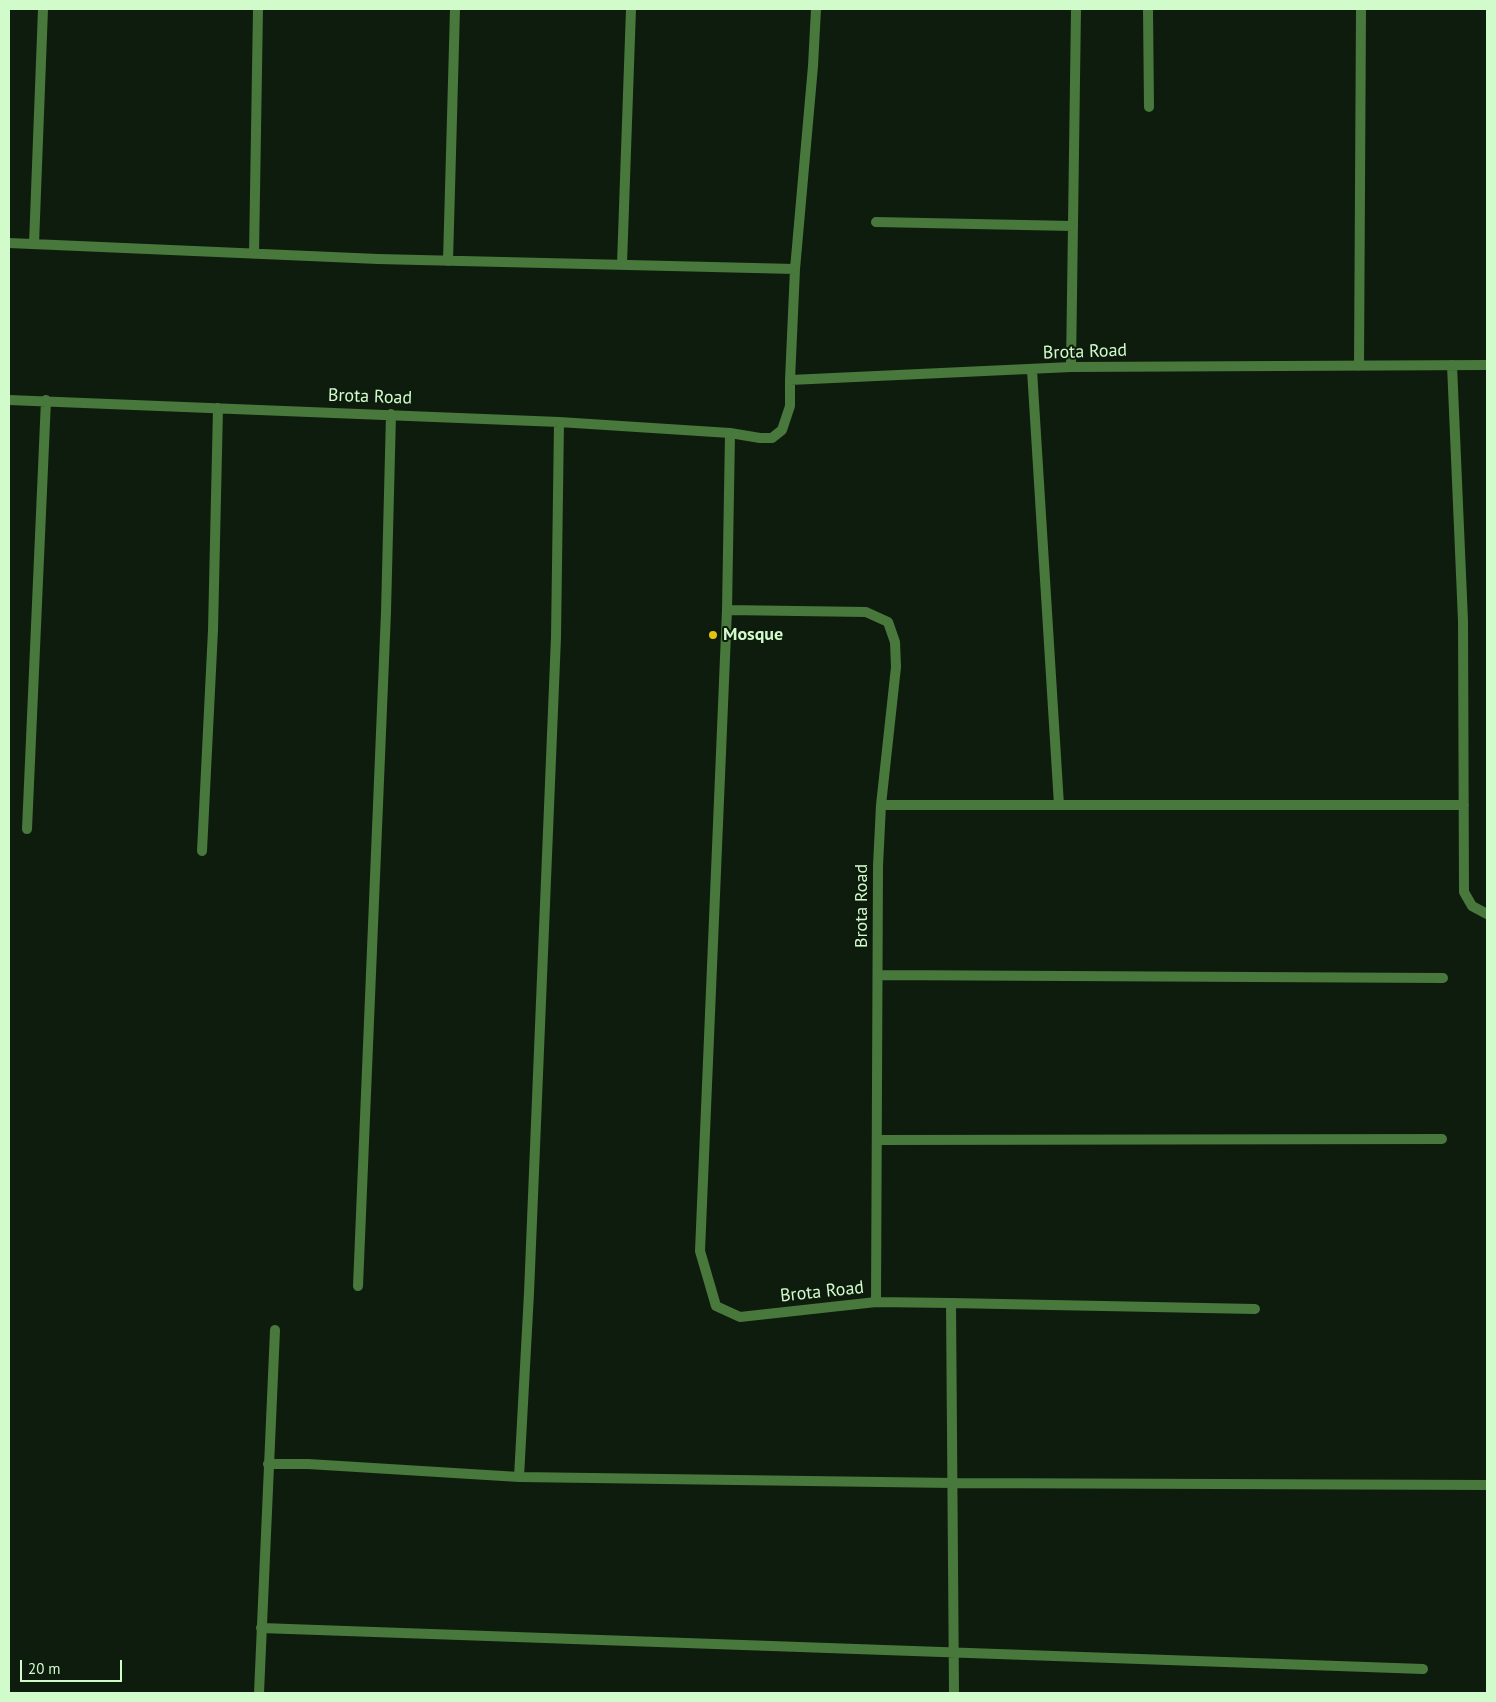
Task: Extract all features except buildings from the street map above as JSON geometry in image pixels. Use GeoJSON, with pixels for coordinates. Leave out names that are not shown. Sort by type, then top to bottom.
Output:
{"type":"FeatureCollection","features":[{"type":"Feature","properties":{"kind":"street"},"geometry":{"type":"LineString","coordinates":[[34,244],[43,9]]}},
{"type":"Feature","properties":{"kind":"street"},"geometry":{"type":"LineString","coordinates":[[254,254],[258,9]]}},
{"type":"Feature","properties":{"kind":"street"},"geometry":{"type":"LineString","coordinates":[[448,261],[455,9]]}},
{"type":"Feature","properties":{"kind":"street"},"geometry":{"type":"LineString","coordinates":[[622,264],[631,9]]}},
{"type":"Feature","properties":{"kind":"street"},"geometry":{"type":"LineString","coordinates":[[790,380],[795,269],[813,66],[816,9]]}},
{"type":"Feature","properties":{"kind":"street"},"geometry":{"type":"LineString","coordinates":[[1070,367],[1076,9]]}},
{"type":"Feature","properties":{"kind":"street"},"geometry":{"type":"LineString","coordinates":[[1148,9],[1149,107]]}},
{"type":"Feature","properties":{"kind":"street"},"geometry":{"type":"LineString","coordinates":[[1359,366],[1361,9]]}},
{"type":"Feature","properties":{"kind":"street"},"geometry":{"type":"LineString","coordinates":[[876,222],[1072,226]]}},
{"type":"Feature","properties":{"kind":"street"},"geometry":{"type":"LineString","coordinates":[[9,243],[448,261],[795,269]]}},
{"type":"Feature","properties":{"kind":"street","name":"Brota Road"},"geometry":{"type":"LineString","coordinates":[[9,400],[559,422],[730,433],[772,438],[782,430],[790,406],[790,380],[1070,367],[1487,364]]}},
{"type":"Feature","properties":{"kind":"street"},"geometry":{"type":"LineString","coordinates":[[1452,365],[1463,621],[1464,892],[1472,906],[1487,914]]}},
{"type":"Feature","properties":{"kind":"street"},"geometry":{"type":"LineString","coordinates":[[1032,370],[1059,805]]}},
{"type":"Feature","properties":{"kind":"street"},"geometry":{"type":"LineString","coordinates":[[27,829],[46,400]]}},
{"type":"Feature","properties":{"kind":"street"},"geometry":{"type":"LineString","coordinates":[[202,851],[213,630],[218,408]]}},
{"type":"Feature","properties":{"kind":"street"},"geometry":{"type":"LineString","coordinates":[[358,1286],[386,612],[391,414]]}},
{"type":"Feature","properties":{"kind":"street"},"geometry":{"type":"LineString","coordinates":[[519,1477],[530,1293],[556,637],[559,422]]}},
{"type":"Feature","properties":{"kind":"street","name":"Brota Road"},"geometry":{"type":"LineString","coordinates":[[728,610],[866,612],[888,622],[895,642],[896,667],[881,805],[876,1302],[740,1316],[716,1306],[700,1251],[728,610],[730,433]]}},
{"type":"Feature","properties":{"kind":"street"},"geometry":{"type":"LineString","coordinates":[[881,805],[1464,805]]}},
{"type":"Feature","properties":{"kind":"street"},"geometry":{"type":"LineString","coordinates":[[878,975],[1442,978]]}},
{"type":"Feature","properties":{"kind":"street"},"geometry":{"type":"LineString","coordinates":[[878,1140],[1442,1139]]}},
{"type":"Feature","properties":{"kind":"street"},"geometry":{"type":"LineString","coordinates":[[876,1302],[1255,1309]]}},
{"type":"Feature","properties":{"kind":"street"},"geometry":{"type":"LineString","coordinates":[[951,1304],[954,1693]]}},
{"type":"Feature","properties":{"kind":"street"},"geometry":{"type":"LineString","coordinates":[[259,1693],[275,1330]]}},
{"type":"Feature","properties":{"kind":"street"},"geometry":{"type":"LineString","coordinates":[[268,1464],[308,1464],[519,1477],[953,1483],[1487,1485]]}},
{"type":"Feature","properties":{"kind":"street"},"geometry":{"type":"LineString","coordinates":[[261,1628],[1423,1669]]}},
{"type":"Feature","properties":{"kind":"place","name":"Mosque"},"geometry":{"type":"Point","coordinates":[713,635]}}]}
